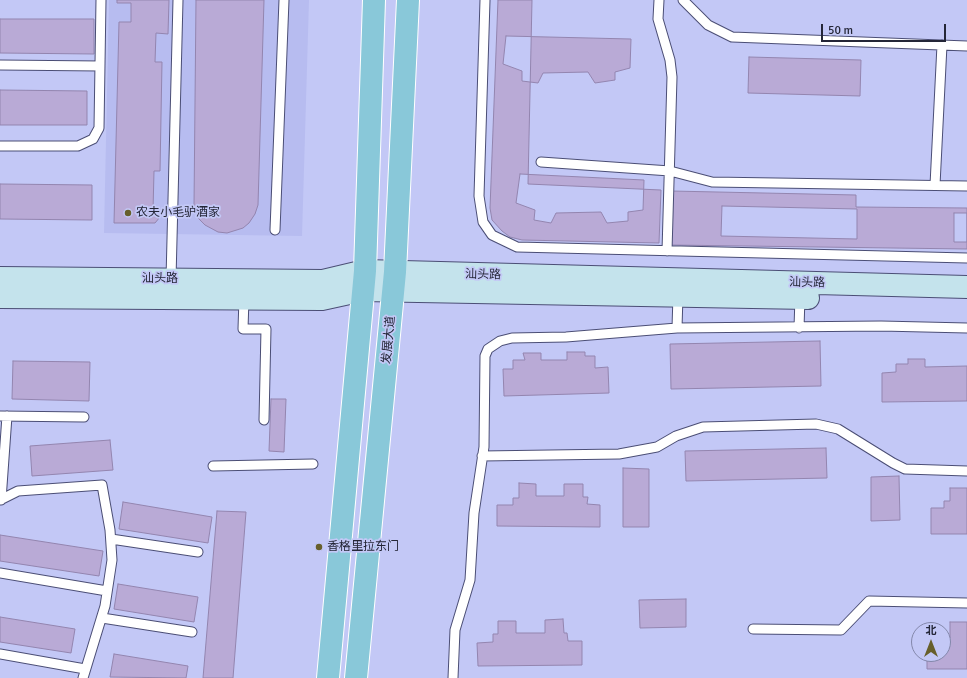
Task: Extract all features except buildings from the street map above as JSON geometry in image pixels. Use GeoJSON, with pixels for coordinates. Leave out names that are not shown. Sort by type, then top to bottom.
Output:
{"type":"FeatureCollection","features":[{"type":"Feature","properties":{"kind":"main road"},"geometry":{"type":"LineString","coordinates":[[328,678],[364,280],[374,0]]}},
{"type":"Feature","properties":{"kind":"main road","name":"发展大道"},"geometry":{"type":"LineString","coordinates":[[356,678],[395,281],[408,0]]}},
{"type":"Feature","properties":{"kind":"street","name":"汕头路"},"geometry":{"type":"LineString","coordinates":[[0,278],[323,281],[364,280],[800,290],[967,287]]}},
{"type":"Feature","properties":{"kind":"street","name":"汕头路"},"geometry":{"type":"LineString","coordinates":[[0,298],[322,299],[364,280]]}},
{"type":"Feature","properties":{"kind":"street","name":"汕头路"},"geometry":{"type":"LineString","coordinates":[[800,290],[967,301]]}},
{"type":"Feature","properties":{"kind":"lane"},"geometry":{"type":"LineString","coordinates":[[0,146],[78,146],[93,139],[99,128],[101,0]]}},
{"type":"Feature","properties":{"kind":"lane"},"geometry":{"type":"LineString","coordinates":[[171,280],[178,0]]}},
{"type":"Feature","properties":{"kind":"lane"},"geometry":{"type":"LineString","coordinates":[[275,230],[284,0]]}},
{"type":"Feature","properties":{"kind":"lane"},"geometry":{"type":"LineString","coordinates":[[486,0],[479,196],[483,222],[492,235],[517,247],[967,258]]}},
{"type":"Feature","properties":{"kind":"lane"},"geometry":{"type":"LineString","coordinates":[[659,0],[658,19],[670,60],[672,77],[667,251]]}},
{"type":"Feature","properties":{"kind":"lane"},"geometry":{"type":"LineString","coordinates":[[683,0],[708,25],[732,37],[967,46]]}},
{"type":"Feature","properties":{"kind":"lane"},"geometry":{"type":"LineString","coordinates":[[935,186],[942,45]]}},
{"type":"Feature","properties":{"kind":"lane"},"geometry":{"type":"LineString","coordinates":[[0,65],[100,66]]}},
{"type":"Feature","properties":{"kind":"lane"},"geometry":{"type":"LineString","coordinates":[[541,162],[670,171],[712,182],[967,186]]}},
{"type":"Feature","properties":{"kind":"lane"},"geometry":{"type":"LineString","coordinates":[[677,328],[678,288]]}},
{"type":"Feature","properties":{"kind":"lane"},"geometry":{"type":"LineString","coordinates":[[799,328],[800,290]]}},
{"type":"Feature","properties":{"kind":"lane"},"geometry":{"type":"LineString","coordinates":[[244,298],[243,329],[266,329],[264,420]]}},
{"type":"Feature","properties":{"kind":"lane"},"geometry":{"type":"LineString","coordinates":[[453,678],[455,630],[470,580],[474,513],[482,456],[485,356],[488,349],[500,341],[512,338],[566,337],[677,328],[881,326],[967,328]]}},
{"type":"Feature","properties":{"kind":"lane"},"geometry":{"type":"LineString","coordinates":[[0,500],[3,416],[84,417]]}},
{"type":"Feature","properties":{"kind":"lane"},"geometry":{"type":"LineString","coordinates":[[482,456],[619,454],[657,447],[676,436],[703,427],[816,424],[838,429],[893,463],[906,469],[967,471]]}},
{"type":"Feature","properties":{"kind":"lane"},"geometry":{"type":"LineString","coordinates":[[213,466],[313,464]]}},
{"type":"Feature","properties":{"kind":"lane"},"geometry":{"type":"LineString","coordinates":[[0,500],[18,490],[102,485],[111,539],[112,560],[102,618],[84,674],[0,654]]}},
{"type":"Feature","properties":{"kind":"lane"},"geometry":{"type":"LineString","coordinates":[[111,539],[198,552]]}},
{"type":"Feature","properties":{"kind":"lane"},"geometry":{"type":"LineString","coordinates":[[0,573],[107,591]]}},
{"type":"Feature","properties":{"kind":"lane"},"geometry":{"type":"LineString","coordinates":[[753,630],[841,630],[869,602],[967,603]]}},
{"type":"Feature","properties":{"kind":"lane"},"geometry":{"type":"LineString","coordinates":[[102,618],[192,632]]}},
{"type":"Feature","properties":{"kind":"shaded area"},"geometry":{"type":"Polygon","coordinates":[[[109,0],[309,0],[302,236],[104,233],[109,0]]]}},
{"type":"Feature","properties":{"kind":"place","name":"农夫小毛驴酒家"},"geometry":{"type":"Point","coordinates":[128,213]}},
{"type":"Feature","properties":{"kind":"place","name":"香格里拉东门"},"geometry":{"type":"Point","coordinates":[319,547]}}]}
